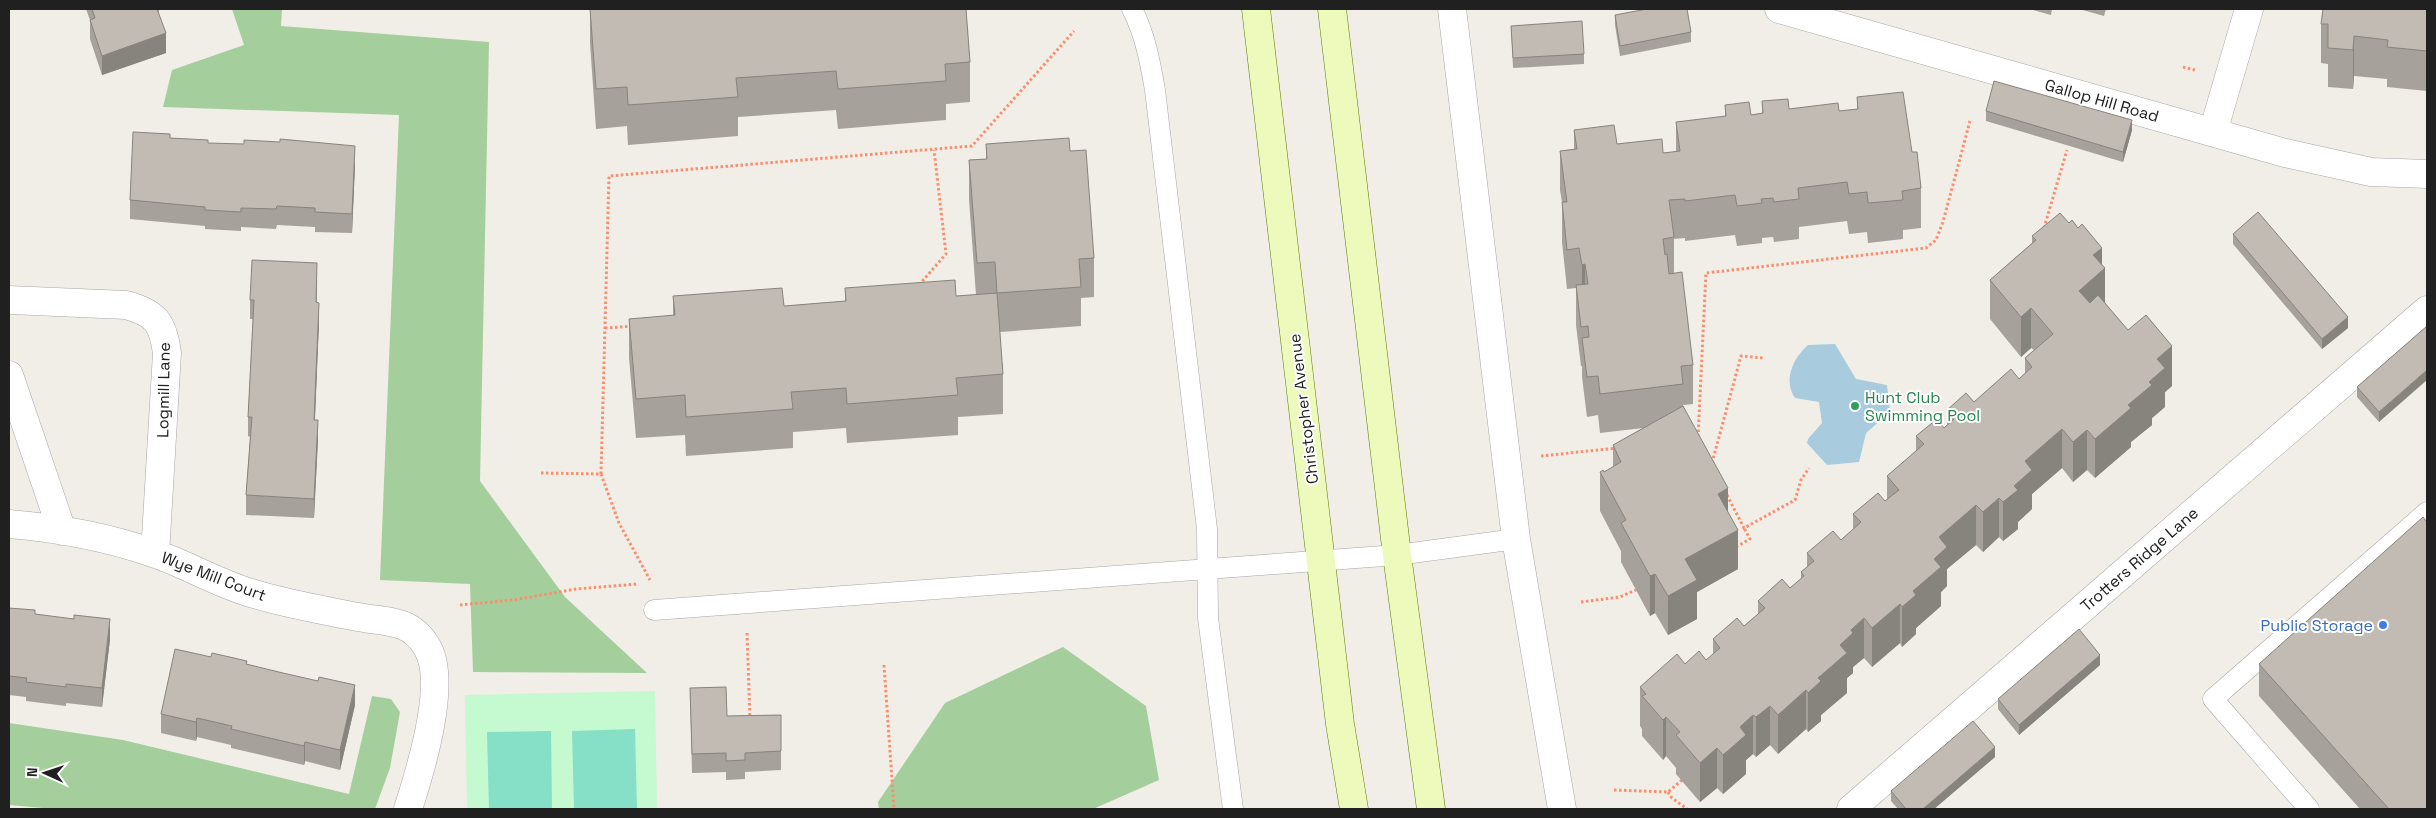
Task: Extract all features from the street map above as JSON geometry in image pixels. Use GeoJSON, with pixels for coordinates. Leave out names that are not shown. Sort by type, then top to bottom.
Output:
{"type":"FeatureCollection","features":[{"type":"Feature","properties":{"kind":"street","name":"Christopher Avenue"},"geometry":{"type":"LineString","coordinates":[[1256,9],[1340,724],[1354,809]]}},
{"type":"Feature","properties":{"kind":"street"},"geometry":{"type":"LineString","coordinates":[[1332,9],[1398,555],[1431,809]]}},
{"type":"Feature","properties":{"kind":"street"},"geometry":{"type":"LineString","coordinates":[[1452,9],[1516,540],[1562,809]]}},
{"type":"Feature","properties":{"kind":"street","name":"Gallop Hill Road"},"geometry":{"type":"LineString","coordinates":[[1779,9],[2330,164],[2371,172],[2427,174]]}},
{"type":"Feature","properties":{"kind":"street"},"geometry":{"type":"LineString","coordinates":[[2214,132],[2249,9]]}},
{"type":"Feature","properties":{"kind":"street","name":"Logmill Lane"},"geometry":{"type":"LineString","coordinates":[[9,300],[126,306],[143,310],[157,320],[165,336],[167,353],[155,554]]}},
{"type":"Feature","properties":{"kind":"street","name":"Trotters Ridge Lane"},"geometry":{"type":"LineString","coordinates":[[1851,809],[2427,310]]}},
{"type":"Feature","properties":{"kind":"street"},"geometry":{"type":"LineString","coordinates":[[9,375],[62,531]]}},
{"type":"Feature","properties":{"kind":"street","name":"Wye Mill Court"},"geometry":{"type":"LineString","coordinates":[[9,524],[62,531],[121,543],[155,554],[250,593],[304,606],[389,622],[404,626],[418,635],[428,649],[434,683],[430,724],[422,763],[408,809]]}},
{"type":"Feature","properties":{"kind":"lane"},"geometry":{"type":"LineString","coordinates":[[1132,9],[1139,23],[1150,59],[1155,90],[1207,529],[1208,618],[1233,809]]}},
{"type":"Feature","properties":{"kind":"lane"},"geometry":{"type":"LineString","coordinates":[[2309,809],[2213,698],[2427,512]]}},
{"type":"Feature","properties":{"kind":"lane"},"geometry":{"type":"LineString","coordinates":[[654,610],[1398,555],[1516,540]]}},
{"type":"Feature","properties":{"kind":"path"},"geometry":{"type":"LineString","coordinates":[[460,605],[513,600],[576,589],[652,583],[619,523],[601,474],[609,176],[972,146],[1074,31]]}},
{"type":"Feature","properties":{"kind":"path"},"geometry":{"type":"LineString","coordinates":[[1701,445],[1698,438],[1706,273],[1926,248],[1936,240],[1940,231],[1970,122]]}},
{"type":"Feature","properties":{"kind":"path"},"geometry":{"type":"LineString","coordinates":[[917,288],[946,254],[934,150]]}},
{"type":"Feature","properties":{"kind":"path"},"geometry":{"type":"LineString","coordinates":[[2042,235],[2068,150]]}},
{"type":"Feature","properties":{"kind":"path"},"geometry":{"type":"LineString","coordinates":[[604,328],[644,325]]}},
{"type":"Feature","properties":{"kind":"path"},"geometry":{"type":"LineString","coordinates":[[1708,458],[1711,465],[1741,356],[1764,358]]}},
{"type":"Feature","properties":{"kind":"path"},"geometry":{"type":"LineString","coordinates":[[1688,439],[1698,438]]}},
{"type":"Feature","properties":{"kind":"path"},"geometry":{"type":"LineString","coordinates":[[1506,460],[1619,448]]}},
{"type":"Feature","properties":{"kind":"path"},"geometry":{"type":"LineString","coordinates":[[1744,528],[1795,500],[1801,480],[1809,468]]}},
{"type":"Feature","properties":{"kind":"path"},"geometry":{"type":"LineString","coordinates":[[541,473],[601,474]]}},
{"type":"Feature","properties":{"kind":"path"},"geometry":{"type":"LineString","coordinates":[[1723,489],[1750,539],[1728,552]]}},
{"type":"Feature","properties":{"kind":"path"},"geometry":{"type":"LineString","coordinates":[[1581,602],[1620,597],[1636,590]]}},
{"type":"Feature","properties":{"kind":"path"},"geometry":{"type":"LineString","coordinates":[[746,603],[750,726]]}},
{"type":"Feature","properties":{"kind":"path"},"geometry":{"type":"LineString","coordinates":[[884,665],[894,809]]}},
{"type":"Feature","properties":{"kind":"path"},"geometry":{"type":"LineString","coordinates":[[1614,790],[1668,792],[1682,780]]}},
{"type":"Feature","properties":{"kind":"path"},"geometry":{"type":"LineString","coordinates":[[1668,792],[1672,798],[1687,809]]}},
{"type":"Feature","properties":{"kind":"green space"},"geometry":{"type":"Polygon","coordinates":[[[232,9],[282,9],[281,26],[489,42],[480,481],[565,597],[647,673],[473,672],[470,584],[380,580],[399,115],[163,107],[172,70],[244,45],[232,9]]]}},
{"type":"Feature","properties":{"kind":"green space"},"geometry":{"type":"Polygon","coordinates":[[[1063,647],[1146,706],[1159,780],[1093,809],[879,809],[878,802],[945,703],[1063,647]]]}},
{"type":"Feature","properties":{"kind":"green space"},"geometry":{"type":"Polygon","coordinates":[[[655,691],[657,809],[467,809],[465,695],[655,691]]]}},
{"type":"Feature","properties":{"kind":"green space"},"geometry":{"type":"Polygon","coordinates":[[[372,696],[391,699],[400,712],[390,768],[375,809],[54,809],[9,805],[9,723],[123,740],[349,794],[372,696]]]}},
{"type":"Feature","properties":{"kind":"green space"},"geometry":{"type":"Polygon","coordinates":[[[635,729],[637,809],[574,809],[572,731],[635,729]]]}},
{"type":"Feature","properties":{"kind":"green space"},"geometry":{"type":"Polygon","coordinates":[[[551,731],[552,809],[489,809],[487,732],[551,731]]]}},
{"type":"Feature","properties":{"kind":"water","name":"Hunt Club Swimming Pool"},"geometry":{"type":"Polygon","coordinates":[[[1835,344],[1856,379],[1887,385],[1890,412],[1866,433],[1859,462],[1827,465],[1807,443],[1808,439],[1822,423],[1819,402],[1795,398],[1791,391],[1790,377],[1794,363],[1808,345],[1835,344]]]}},
{"type":"Feature","properties":{"kind":"building"},"geometry":{"type":"Polygon","coordinates":[[[92,9],[157,9],[166,33],[102,56],[90,20],[95,18],[92,9]]]}},
{"type":"Feature","properties":{"kind":"building"},"geometry":{"type":"Polygon","coordinates":[[[590,9],[966,9],[970,62],[945,64],[946,81],[838,89],[836,71],[736,78],[738,97],[628,105],[627,87],[596,89],[590,9]]]}},
{"type":"Feature","properties":{"kind":"building"},"geometry":{"type":"Polygon","coordinates":[[[1647,9],[1687,9],[1691,32],[1620,46],[1615,15],[1647,9]]]}},
{"type":"Feature","properties":{"kind":"building"},"geometry":{"type":"Polygon","coordinates":[[[2323,9],[2427,9],[2427,51],[2387,47],[2388,40],[2354,36],[2353,50],[2328,48],[2328,24],[2321,24],[2323,9]]]}},
{"type":"Feature","properties":{"kind":"building"},"geometry":{"type":"Polygon","coordinates":[[[1582,21],[1584,54],[1513,58],[1511,26],[1582,21]]]}},
{"type":"Feature","properties":{"kind":"building"},"geometry":{"type":"Polygon","coordinates":[[[1994,81],[2132,120],[2123,152],[1986,111],[1994,81]]]}},
{"type":"Feature","properties":{"kind":"building"},"geometry":{"type":"Polygon","coordinates":[[[1903,92],[1912,152],[1917,152],[1921,188],[1902,191],[1903,200],[1868,203],[1867,192],[1849,194],[1847,182],[1798,188],[1799,199],[1774,202],[1773,198],[1761,199],[1762,203],[1737,206],[1735,195],[1685,201],[1685,199],[1669,200],[1674,237],[1663,239],[1665,255],[1667,254],[1669,274],[1682,272],[1693,365],[1681,366],[1683,384],[1600,394],[1598,376],[1587,377],[1582,338],[1589,337],[1588,326],[1581,327],[1576,285],[1588,284],[1585,264],[1582,265],[1579,248],[1567,250],[1562,202],[1567,202],[1560,151],[1577,149],[1574,130],[1614,125],[1617,144],[1662,139],[1663,153],[1680,151],[1676,122],[1726,116],[1725,105],[1749,102],[1751,115],[1763,113],[1762,101],[1788,99],[1789,109],[1838,103],[1839,111],[1858,109],[1857,97],[1903,92]]]}},
{"type":"Feature","properties":{"kind":"building"},"geometry":{"type":"Polygon","coordinates":[[[133,132],[170,134],[170,138],[208,140],[208,143],[244,144],[244,140],[280,142],[280,139],[355,146],[352,214],[315,212],[315,208],[277,206],[276,209],[241,208],[241,212],[205,210],[205,207],[130,200],[133,132]]]}},
{"type":"Feature","properties":{"kind":"building"},"geometry":{"type":"Polygon","coordinates":[[[1069,138],[1070,151],[1086,150],[1094,258],[1079,259],[1081,287],[997,293],[995,262],[977,263],[969,160],[987,159],[986,144],[1069,138]]]}},
{"type":"Feature","properties":{"kind":"building"},"geometry":{"type":"Polygon","coordinates":[[[2258,212],[2348,317],[2322,339],[2233,234],[2258,212]]]}},
{"type":"Feature","properties":{"kind":"building"},"geometry":{"type":"Polygon","coordinates":[[[2060,213],[2069,223],[2072,220],[2078,228],[2082,224],[2102,248],[2093,255],[2105,268],[2079,291],[2090,303],[2098,295],[2128,330],[2146,315],[2172,346],[2157,359],[2165,368],[2149,382],[2152,385],[2128,405],[2131,408],[2095,439],[2087,430],[2073,442],[2062,429],[2025,461],[2032,470],[2014,486],[2018,490],[2003,502],[1999,498],[1983,512],[1976,505],[1939,537],[1947,547],[1934,559],[1941,567],[1913,591],[1916,595],[1902,607],[1900,604],[1872,628],[1864,618],[1851,630],[1853,633],[1840,645],[1847,653],[1818,678],[1821,681],[1808,693],[1806,690],[1778,715],[1770,706],[1756,717],[1753,715],[1740,727],[1746,735],[1723,755],[1717,748],[1700,763],[1676,735],[1680,732],[1666,717],[1663,720],[1642,696],[1646,694],[1640,687],[1677,654],[1685,664],[1699,651],[1706,660],[1720,648],[1713,639],[1737,618],[1744,626],[1765,608],[1758,601],[1782,579],[1790,588],[1804,576],[1801,572],[1814,561],[1807,553],[1833,531],[1841,540],[1861,522],[1853,514],[1878,493],[1885,501],[1899,490],[1887,476],[1924,444],[1916,436],[1937,419],[1944,428],[1954,419],[1947,410],[1966,393],[1974,402],[2011,369],[2019,379],[2032,367],[2025,358],[2053,334],[2031,308],[2021,317],[1990,280],[2036,240],[2032,236],[2060,213]]]}},
{"type":"Feature","properties":{"kind":"building"},"geometry":{"type":"Polygon","coordinates":[[[252,260],[317,263],[316,302],[319,303],[314,420],[318,420],[314,499],[246,495],[252,417],[248,417],[254,300],[250,300],[252,260]]]}},
{"type":"Feature","properties":{"kind":"building"},"geometry":{"type":"Polygon","coordinates":[[[955,280],[956,296],[997,293],[1003,374],[956,378],[958,395],[847,404],[846,388],[791,392],[793,409],[686,417],[685,395],[636,399],[629,319],[675,315],[673,296],[782,288],[784,306],[846,301],[845,288],[955,280]]]}},
{"type":"Feature","properties":{"kind":"building"},"geometry":{"type":"Polygon","coordinates":[[[2427,326],[2427,370],[2379,412],[2357,387],[2427,326]]]}},
{"type":"Feature","properties":{"kind":"building"},"geometry":{"type":"Polygon","coordinates":[[[1683,406],[1728,488],[1718,494],[1738,530],[1685,559],[1697,580],[1668,596],[1655,574],[1650,576],[1621,523],[1626,520],[1600,472],[1603,470],[1604,472],[1621,462],[1613,445],[1683,406]]]}},
{"type":"Feature","properties":{"kind":"building","name":"Public Storage"},"geometry":{"type":"Polygon","coordinates":[[[2423,517],[2427,522],[2427,809],[2389,809],[2259,664],[2423,517]]]}},
{"type":"Feature","properties":{"kind":"building"},"geometry":{"type":"Polygon","coordinates":[[[9,608],[35,610],[35,614],[74,619],[74,615],[110,619],[102,688],[66,684],[66,687],[26,682],[27,678],[9,676],[9,608]]]}},
{"type":"Feature","properties":{"kind":"building"},"geometry":{"type":"Polygon","coordinates":[[[2079,629],[2100,655],[2019,725],[1998,699],[2079,629]]]}},
{"type":"Feature","properties":{"kind":"building"},"geometry":{"type":"Polygon","coordinates":[[[175,649],[211,657],[212,653],[247,661],[246,664],[318,681],[319,677],[355,685],[340,750],[305,742],[304,746],[231,729],[232,726],[197,718],[196,722],[161,714],[175,649]]]}},
{"type":"Feature","properties":{"kind":"building"},"geometry":{"type":"Polygon","coordinates":[[[726,687],[727,716],[781,715],[781,751],[745,753],[745,760],[726,761],[726,753],[692,754],[690,688],[726,687]]]}},
{"type":"Feature","properties":{"kind":"building"},"geometry":{"type":"Polygon","coordinates":[[[1973,721],[1995,747],[1923,809],[1906,809],[1891,791],[1973,721]]]}},
{"type":"Feature","properties":{"kind":"place","name":"Hunt Club Swimming Pool"},"geometry":{"type":"Point","coordinates":[1855,406]}},
{"type":"Feature","properties":{"kind":"place","name":"Public Storage"},"geometry":{"type":"Point","coordinates":[2383,625]}}]}
